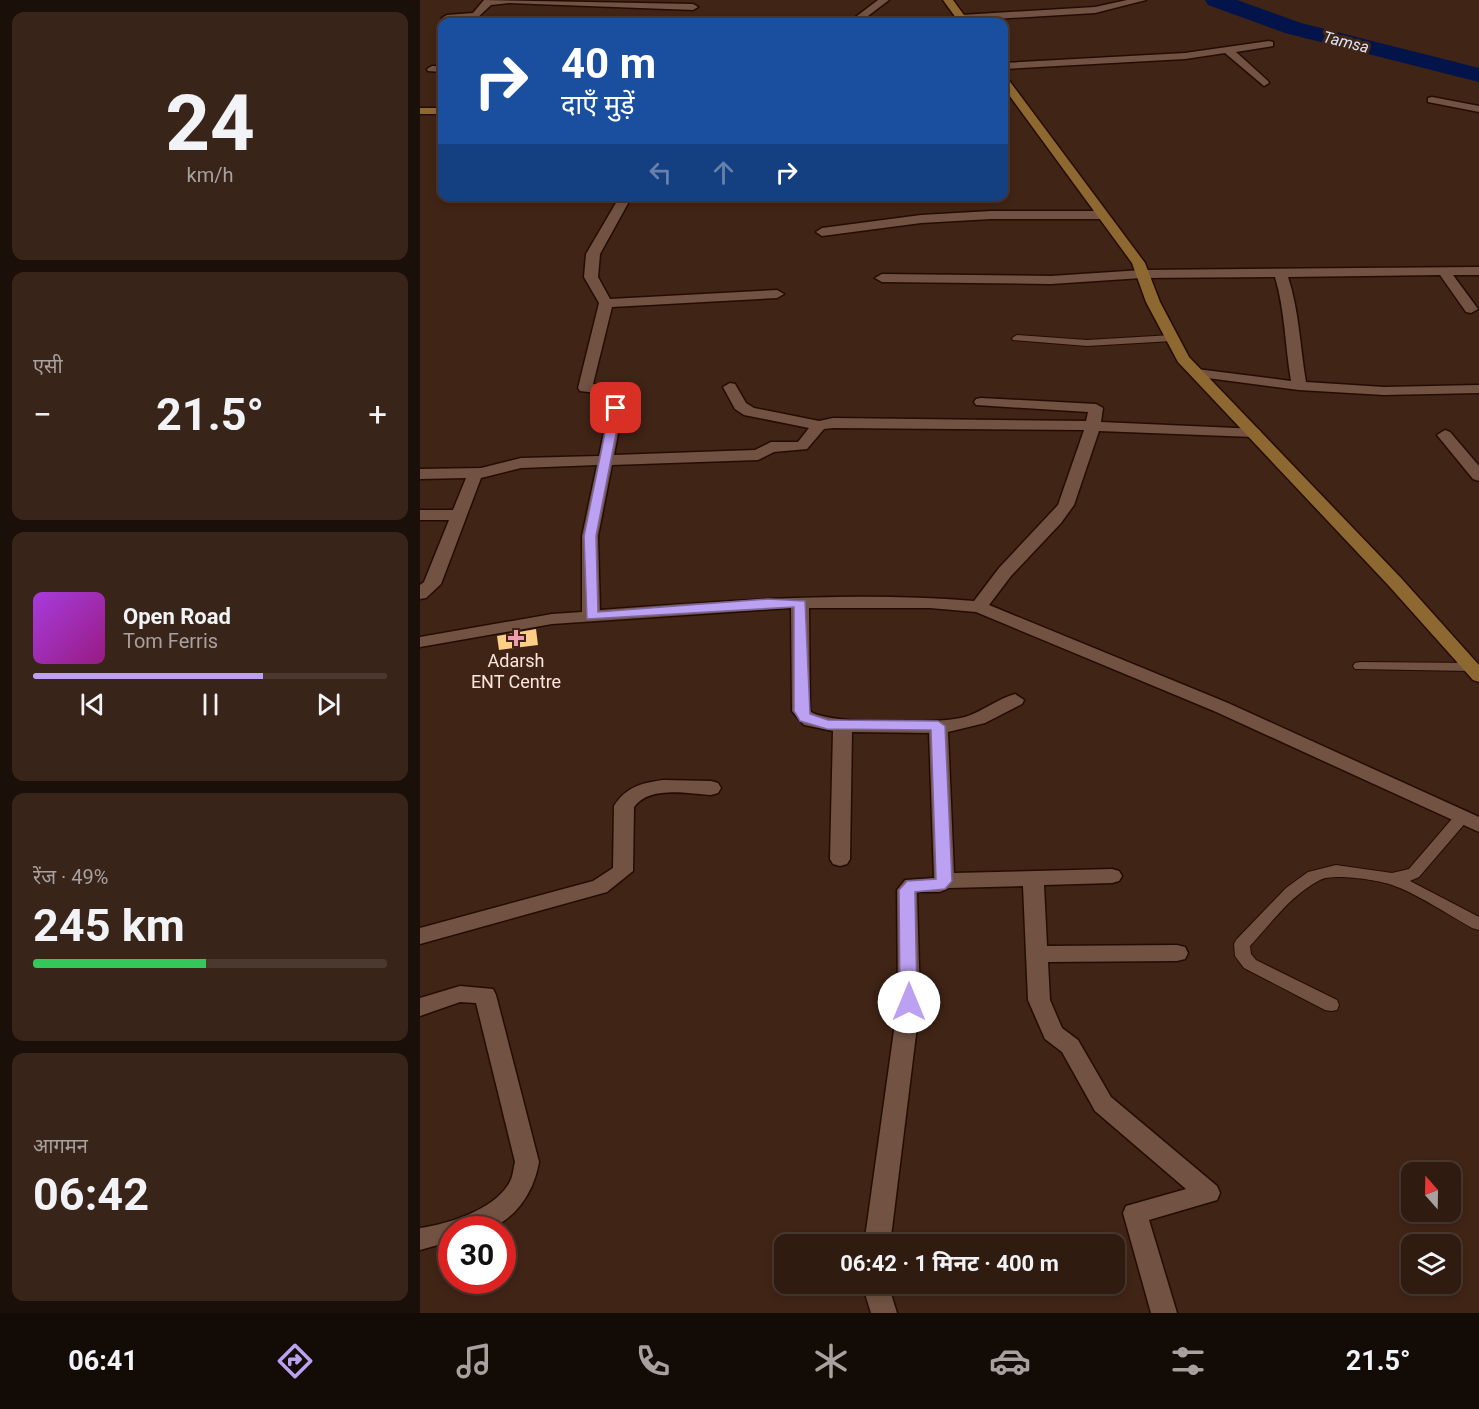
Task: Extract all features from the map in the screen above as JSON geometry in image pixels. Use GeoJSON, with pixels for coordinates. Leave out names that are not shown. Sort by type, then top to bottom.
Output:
{"type":"FeatureCollection","features":[{"type":"Feature","properties":{"kind":"street"},"geometry":{"type":"LineString","coordinates":[[447,18],[473,16],[486,3],[514,0],[594,6],[694,3]]}},
{"type":"Feature","properties":{"kind":"street"},"geometry":{"type":"LineString","coordinates":[[859,18],[883,0]]}},
{"type":"Feature","properties":{"kind":"street"},"geometry":{"type":"LineString","coordinates":[[948,0],[961,18]]}},
{"type":"Feature","properties":{"kind":"street"},"geometry":{"type":"LineString","coordinates":[[989,18],[1095,10],[1141,0]]}},
{"type":"Feature","properties":{"kind":"street"},"geometry":{"type":"LineString","coordinates":[[685,15],[694,3]]}},
{"type":"Feature","properties":{"kind":"street"},"geometry":{"type":"LineString","coordinates":[[1008,66],[1115,62],[1229,51],[1269,44]]}},
{"type":"Feature","properties":{"kind":"street"},"geometry":{"type":"LineString","coordinates":[[1229,51],[1264,82]]}},
{"type":"Feature","properties":{"kind":"street"},"geometry":{"type":"LineString","coordinates":[[1008,87],[1138,263],[1153,302],[1183,359],[1475,672]]}},
{"type":"Feature","properties":{"kind":"street"},"geometry":{"type":"LineString","coordinates":[[1432,100],[1479,109]]}},
{"type":"Feature","properties":{"kind":"street"},"geometry":{"type":"LineString","coordinates":[[1008,108],[1022,107]]}},
{"type":"Feature","properties":{"kind":"street"},"geometry":{"type":"LineString","coordinates":[[420,111],[438,111]]}},
{"type":"Feature","properties":{"kind":"street"},"geometry":{"type":"LineString","coordinates":[[591,616],[590,536],[616,408],[604,408],[604,389],[585,387],[606,303],[591,277],[593,255],[623,201]]}},
{"type":"Feature","properties":{"kind":"street"},"geometry":{"type":"LineString","coordinates":[[822,232],[921,219],[991,215],[1102,215]]}},
{"type":"Feature","properties":{"kind":"street"},"geometry":{"type":"LineString","coordinates":[[882,278],[1051,280],[1142,274],[1479,271]]}},
{"type":"Feature","properties":{"kind":"street"},"geometry":{"type":"LineString","coordinates":[[1444,272],[1471,309]]}},
{"type":"Feature","properties":{"kind":"street"},"geometry":{"type":"LineString","coordinates":[[1281,274],[1289,301],[1289,324],[1299,386]]}},
{"type":"Feature","properties":{"kind":"street"},"geometry":{"type":"LineString","coordinates":[[606,303],[681,297],[777,294]]}},
{"type":"Feature","properties":{"kind":"street"},"geometry":{"type":"LineString","coordinates":[[1197,373],[1299,386],[1384,391],[1479,389]]}},
{"type":"Feature","properties":{"kind":"street"},"geometry":{"type":"LineString","coordinates":[[730,387],[740,406],[749,412],[819,426],[833,423],[1093,426],[1253,432]]}},
{"type":"Feature","properties":{"kind":"street"},"geometry":{"type":"LineString","coordinates":[[979,606],[1005,572],[1061,513],[1071,494],[1093,426],[1096,408],[981,402]]}},
{"type":"Feature","properties":{"kind":"street"},"geometry":{"type":"LineString","coordinates":[[420,474],[475,474],[513,463],[758,454],[771,447],[802,446],[819,426]]}},
{"type":"Feature","properties":{"kind":"street"},"geometry":{"type":"LineString","coordinates":[[1445,435],[1479,476]]}},
{"type":"Feature","properties":{"kind":"street"},"geometry":{"type":"LineString","coordinates":[[420,594],[432,584],[475,474]]}},
{"type":"Feature","properties":{"kind":"street"},"geometry":{"type":"LineString","coordinates":[[420,515],[460,515]]}},
{"type":"Feature","properties":{"kind":"street"},"geometry":{"type":"LineString","coordinates":[[420,642],[552,619],[768,603],[930,603],[979,606],[1221,707],[1471,821]]}},
{"type":"Feature","properties":{"kind":"street"},"geometry":{"type":"LineString","coordinates":[[800,603],[801,711],[805,717],[814,722],[843,725],[938,726],[979,718],[1015,700]]}},
{"type":"Feature","properties":{"kind":"street"},"geometry":{"type":"LineString","coordinates":[[840,859],[843,725]]}},
{"type":"Feature","properties":{"kind":"street"},"geometry":{"type":"LineString","coordinates":[[938,726],[944,881]]}},
{"type":"Feature","properties":{"kind":"street"},"geometry":{"type":"LineString","coordinates":[[420,936],[600,887],[623,871],[624,806],[627,799],[634,793],[662,787],[711,788]]}},
{"type":"Feature","properties":{"kind":"street"},"geometry":{"type":"LineString","coordinates":[[878,1234],[909,1002],[907,890],[912,885],[939,885],[944,881],[1112,876]]}},
{"type":"Feature","properties":{"kind":"street"},"geometry":{"type":"LineString","coordinates":[[1033,878],[1039,1000],[1053,1033],[1070,1046],[1103,1104],[1208,1193],[1135,1213],[1164,1313]]}},
{"type":"Feature","properties":{"kind":"street"},"geometry":{"type":"LineString","coordinates":[[1037,954],[1177,953]]}},
{"type":"Feature","properties":{"kind":"street"},"geometry":{"type":"LineString","coordinates":[[420,1007],[460,994],[485,995],[527,1162],[525,1179],[519,1192],[503,1208],[477,1222],[420,1239]]}},
{"type":"Feature","properties":{"kind":"street"},"geometry":{"type":"LineString","coordinates":[[878,1294],[884,1313]]}},
{"type":"Feature","properties":{"kind":"lane"},"geometry":{"type":"LineString","coordinates":[[1017,338],[1088,342],[1172,338]]}},
{"type":"Feature","properties":{"kind":"lane"},"geometry":{"type":"LineString","coordinates":[[1360,666],[1475,672]]}},
{"type":"Feature","properties":{"kind":"lane"},"geometry":{"type":"LineString","coordinates":[[1396,880],[1414,873],[1471,821]]}},
{"type":"Feature","properties":{"kind":"lane"},"geometry":{"type":"LineString","coordinates":[[1331,1005],[1250,964],[1243,956],[1242,944],[1307,879],[1339,870],[1396,880],[1478,924]]}},
{"type":"Feature","properties":{"kind":"building"},"geometry":{"type":"Polygon","coordinates":[[[536,629],[538,645],[499,650],[497,636],[536,629]]]}},
{"type":"Feature","properties":{"kind":"waterway","name":"Tamsa"},"geometry":{"type":"LineString","coordinates":[[1216,0],[1293,28],[1479,75]]}},
{"type":"Feature","properties":{"kind":"place","name":"Adarsh ENT Centre"},"geometry":{"type":"Point","coordinates":[516,638]}},
{"type":"Feature","properties":{"kind":"route"},"geometry":{"type":"LineString","coordinates":[[616,408],[590,536],[591,616],[768,603],[800,603],[801,711],[805,717],[814,722],[827,724],[938,726],[944,881],[939,885],[912,885],[907,890],[909,1002]]}}]}
